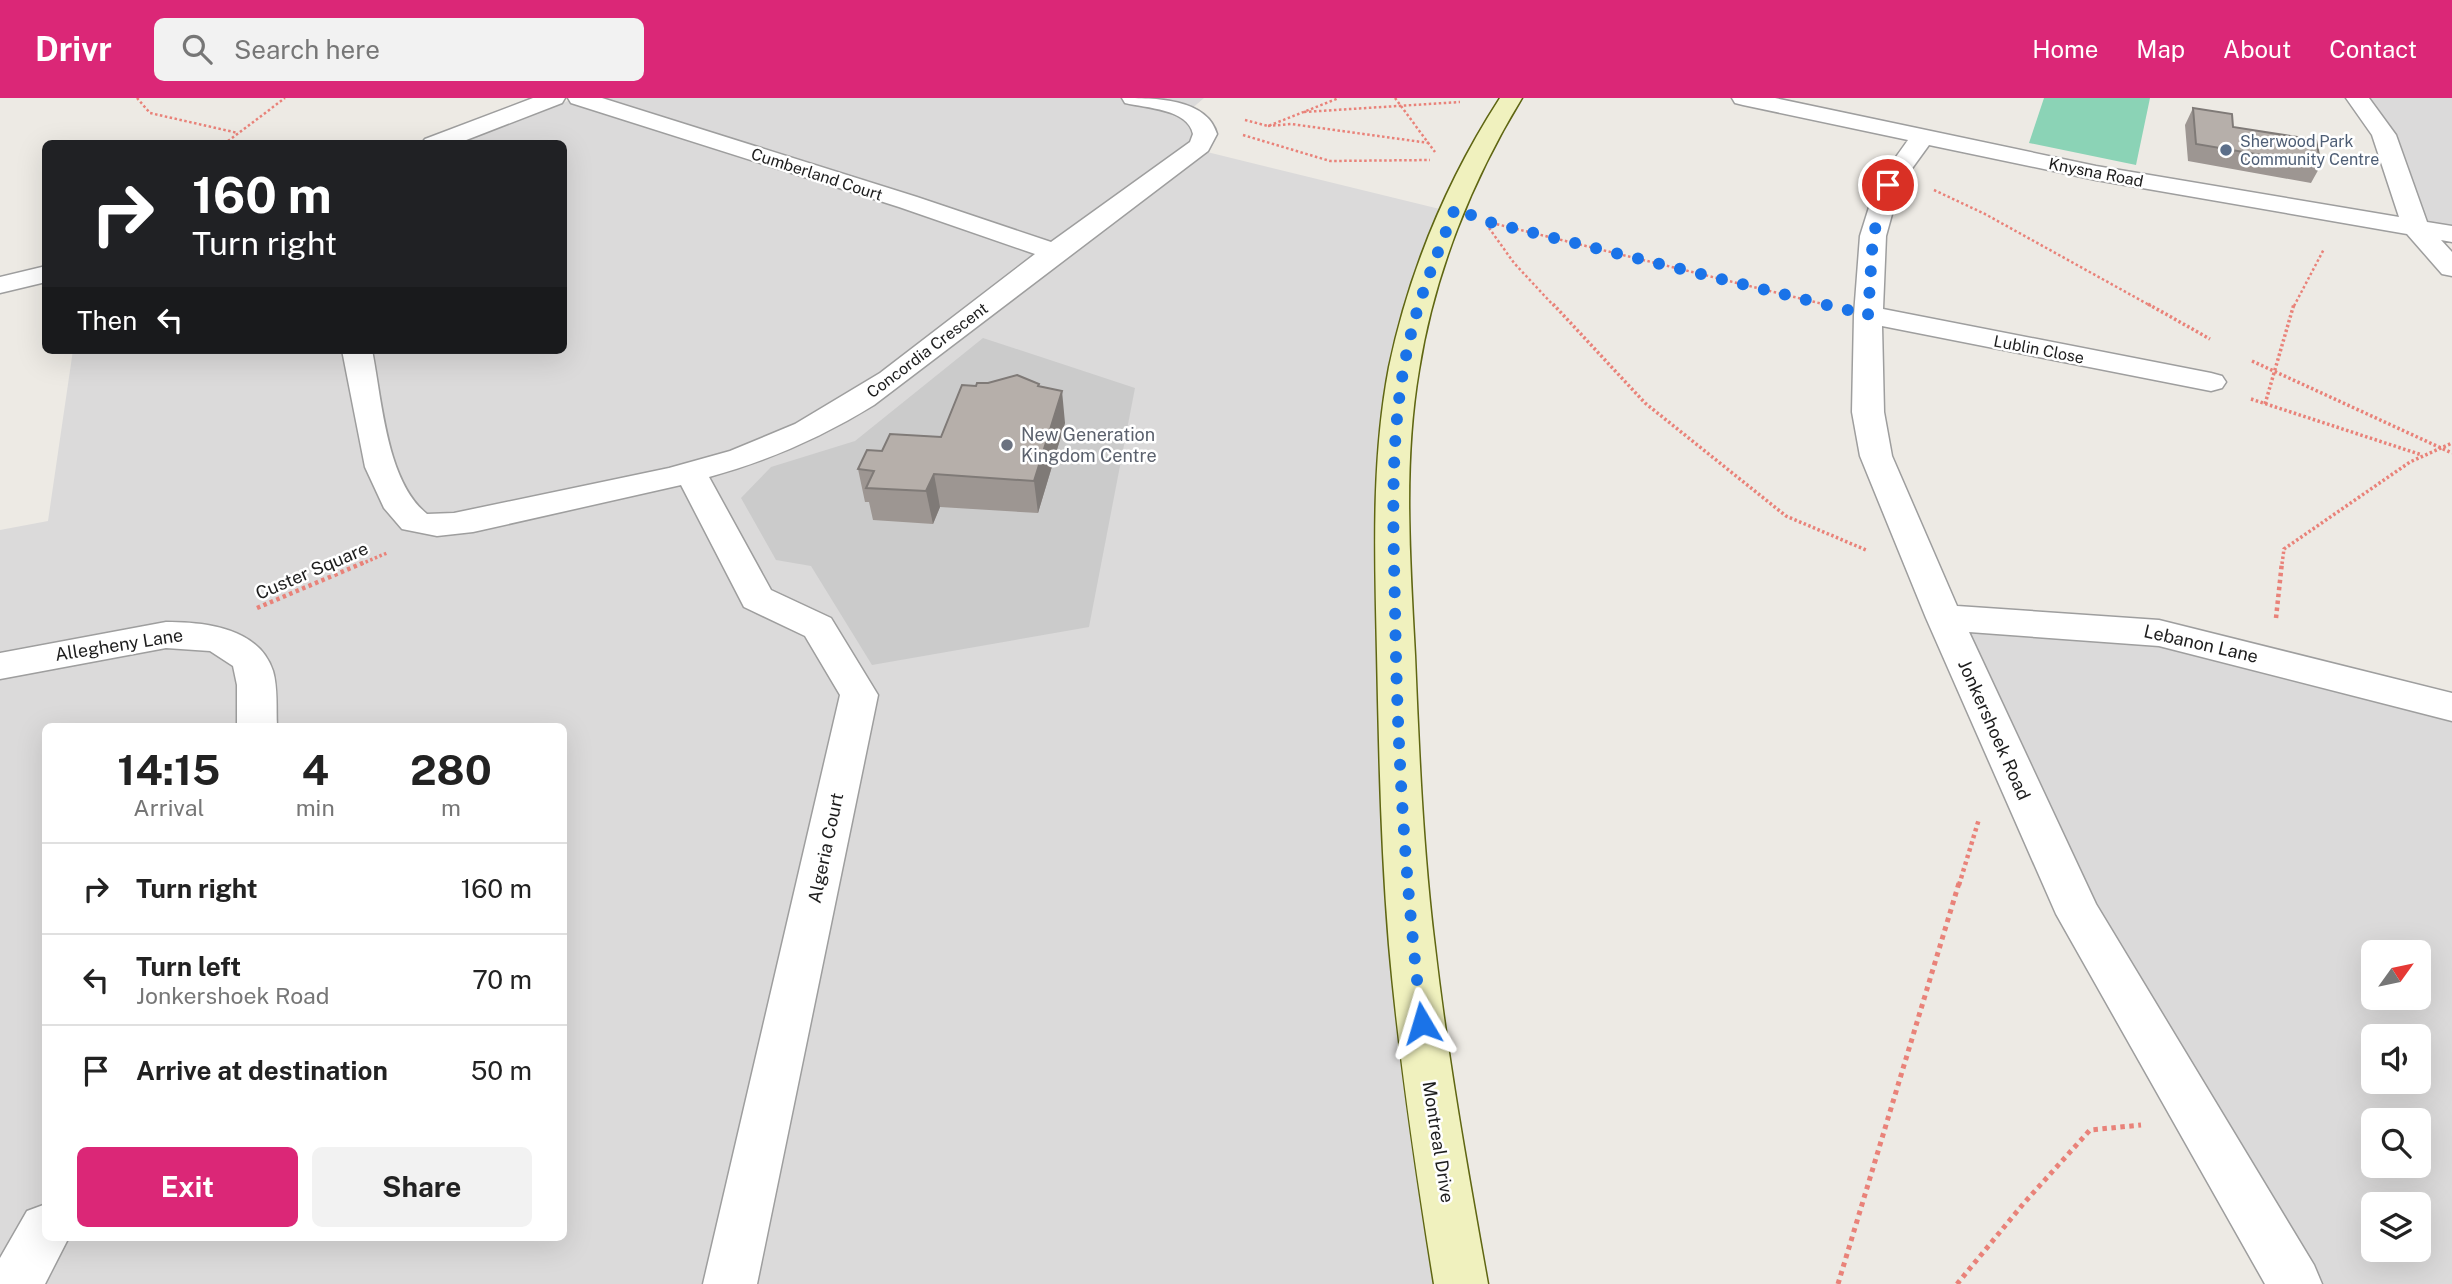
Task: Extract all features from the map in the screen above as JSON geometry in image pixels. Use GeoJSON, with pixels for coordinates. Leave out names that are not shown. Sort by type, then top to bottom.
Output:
{"type":"FeatureCollection","features":[{"type":"Feature","properties":{"kind":"street"},"geometry":{"type":"LineString","coordinates":[[444,140],[554,98]]}},
{"type":"Feature","properties":{"kind":"street","name":"Cumberland Court"},"geometry":{"type":"LineString","coordinates":[[579,98],[908,202],[1054,252]]}},
{"type":"Feature","properties":{"kind":"street"},"geometry":{"type":"LineString","coordinates":[[1133,98],[1188,112],[1202,123],[1206,131]]}},
{"type":"Feature","properties":{"kind":"street","name":"Knysna Road"},"geometry":{"type":"LineString","coordinates":[[1743,98],[2096,173],[2452,234]]}},
{"type":"Feature","properties":{"kind":"street"},"geometry":{"type":"LineString","coordinates":[[2357,98],[2384,135],[2416,228],[2452,268]]}},
{"type":"Feature","properties":{"kind":"street","name":"Montreal Drive"},"geometry":{"type":"LineString","coordinates":[[1461,1284],[1435,1127],[1412,944],[1400,782],[1394,557],[1395,472],[1403,372],[1423,291],[1474,167],[1509,101]]}},
{"type":"Feature","properties":{"kind":"street","name":"Concordia Crescent"},"geometry":{"type":"LineString","coordinates":[[419,524],[451,524],[492,518],[690,472],[805,431],[890,381],[1054,252],[1200,146],[1206,131]]}},
{"type":"Feature","properties":{"kind":"street","name":"Jonkershoek Road"},"geometry":{"type":"LineString","coordinates":[[1922,136],[1888,185],[1873,236],[1868,315],[1868,412],[1876,456],[1944,618],[2078,914],[2295,1284]]}},
{"type":"Feature","properties":{"kind":"street"},"geometry":{"type":"LineString","coordinates":[[0,285],[42,275]]}},
{"type":"Feature","properties":{"kind":"street","name":"Lublin Close"},"geometry":{"type":"LineString","coordinates":[[1868,315],[2211,382]]}},
{"type":"Feature","properties":{"kind":"street"},"geometry":{"type":"LineString","coordinates":[[359,354],[382,473],[393,498],[419,524]]}},
{"type":"Feature","properties":{"kind":"street","name":"Algeria Court"},"geometry":{"type":"LineString","coordinates":[[690,472],[757,598],[818,627],[859,695],[730,1284]]}},
{"type":"Feature","properties":{"kind":"street","name":"Lebanon Lane"},"geometry":{"type":"LineString","coordinates":[[1944,618],[2140,629],[2197,640],[2452,707]]}},
{"type":"Feature","properties":{"kind":"street","name":"Allegheny Lane"},"geometry":{"type":"LineString","coordinates":[[0,666],[166,635],[192,634],[211,637],[244,655],[254,669],[257,723]]}},
{"type":"Feature","properties":{"kind":"street"},"geometry":{"type":"LineString","coordinates":[[15,1284],[42,1237]]}},
{"type":"Feature","properties":{"kind":"path"},"geometry":{"type":"LineString","coordinates":[[137,98],[150,113],[239,133]]}},
{"type":"Feature","properties":{"kind":"path"},"geometry":{"type":"LineString","coordinates":[[229,140],[285,98]]}},
{"type":"Feature","properties":{"kind":"path"},"geometry":{"type":"LineString","coordinates":[[1268,126],[1339,98]]}},
{"type":"Feature","properties":{"kind":"path"},"geometry":{"type":"LineString","coordinates":[[1206,131],[1252,136],[1330,161],[1441,160],[1395,98]]}},
{"type":"Feature","properties":{"kind":"path"},"geometry":{"type":"LineString","coordinates":[[1304,112],[1509,101]]}},
{"type":"Feature","properties":{"kind":"path"},"geometry":{"type":"LineString","coordinates":[[1235,118],[1268,126],[1291,124],[1429,143]]}},
{"type":"Feature","properties":{"kind":"path"},"geometry":{"type":"LineString","coordinates":[[1896,171],[1985,214],[2138,302],[2214,341]]}},
{"type":"Feature","properties":{"kind":"path"},"geometry":{"type":"LineString","coordinates":[[2264,404],[2295,302],[2322,251],[2343,229],[2336,215]]}},
{"type":"Feature","properties":{"kind":"path"},"geometry":{"type":"LineString","coordinates":[[1868,315],[1485,221],[1514,263],[1645,403],[1699,447],[1786,516],[1926,575]]}},
{"type":"Feature","properties":{"kind":"path"},"geometry":{"type":"LineString","coordinates":[[2249,360],[2452,453]]}},
{"type":"Feature","properties":{"kind":"path"},"geometry":{"type":"LineString","coordinates":[[2211,382],[2264,404],[2423,456]]}},
{"type":"Feature","properties":{"kind":"path"},"geometry":{"type":"LineString","coordinates":[[2301,667],[2286,647],[2275,624],[2284,549],[2423,456],[2452,443]]}},
{"type":"Feature","properties":{"kind":"path","name":"Custer Square"},"geometry":{"type":"LineString","coordinates":[[211,637],[266,602],[382,556],[419,524]]}},
{"type":"Feature","properties":{"kind":"path"},"geometry":{"type":"LineString","coordinates":[[1838,1284],[1967,867],[1986,793],[2019,786]]}},
{"type":"Feature","properties":{"kind":"path"},"geometry":{"type":"LineString","coordinates":[[1957,1284],[2024,1203],[2090,1130],[2197,1119]]}},
{"type":"Feature","properties":{"kind":"shaded area"},"geometry":{"type":"Polygon","coordinates":[[[576,98],[1204,98],[1189,111],[1199,150],[1452,212],[1392,430],[1457,1284],[0,1284],[0,530],[48,521],[72,354],[567,354],[567,140],[460,140],[576,98]]]}},
{"type":"Feature","properties":{"kind":"shaded area"},"geometry":{"type":"Polygon","coordinates":[[[2353,98],[2452,98],[2452,233],[2412,226],[2381,134],[2353,98]]]}},
{"type":"Feature","properties":{"kind":"shaded area"},"geometry":{"type":"Polygon","coordinates":[[[983,338],[1135,388],[1089,627],[872,665],[811,566],[776,560],[741,498],[771,467],[855,441],[983,338]]]}},
{"type":"Feature","properties":{"kind":"shaded area"},"geometry":{"type":"Polygon","coordinates":[[[1946,620],[2139,631],[2452,709],[2452,1284],[2299,1284],[2137,1013],[1946,620]]]}},
{"type":"Feature","properties":{"kind":"green space"},"geometry":{"type":"Polygon","coordinates":[[[2044,98],[2150,98],[2136,165],[2029,143],[2044,98]]]}},
{"type":"Feature","properties":{"kind":"building"},"geometry":{"type":"Polygon","coordinates":[[[2193,108],[2232,114],[2233,127],[2316,140],[2321,165],[2196,144],[2193,108]]]}},
{"type":"Feature","properties":{"kind":"building"},"geometry":{"type":"Polygon","coordinates":[[[1017,375],[1039,384],[1038,386],[1062,391],[1034,481],[934,474],[926,491],[866,488],[874,471],[858,469],[867,450],[882,451],[890,434],[941,437],[962,385],[976,386],[977,383],[988,383],[1017,375]]]}},
{"type":"Feature","properties":{"kind":"place","name":"Sherwood Park Community Centre"},"geometry":{"type":"Point","coordinates":[2226,150]}},
{"type":"Feature","properties":{"kind":"place","name":"New Generation Kingdom Centre"},"geometry":{"type":"Point","coordinates":[1007,445]}},
{"type":"Feature","properties":{"kind":"route"},"geometry":{"type":"LineString","coordinates":[[1422,1023],[1412,944],[1400,782],[1393,544],[1395,472],[1398,408],[1409,338],[1423,291],[1455,208],[1485,221],[1868,315],[1873,236],[1888,185]]}}]}
